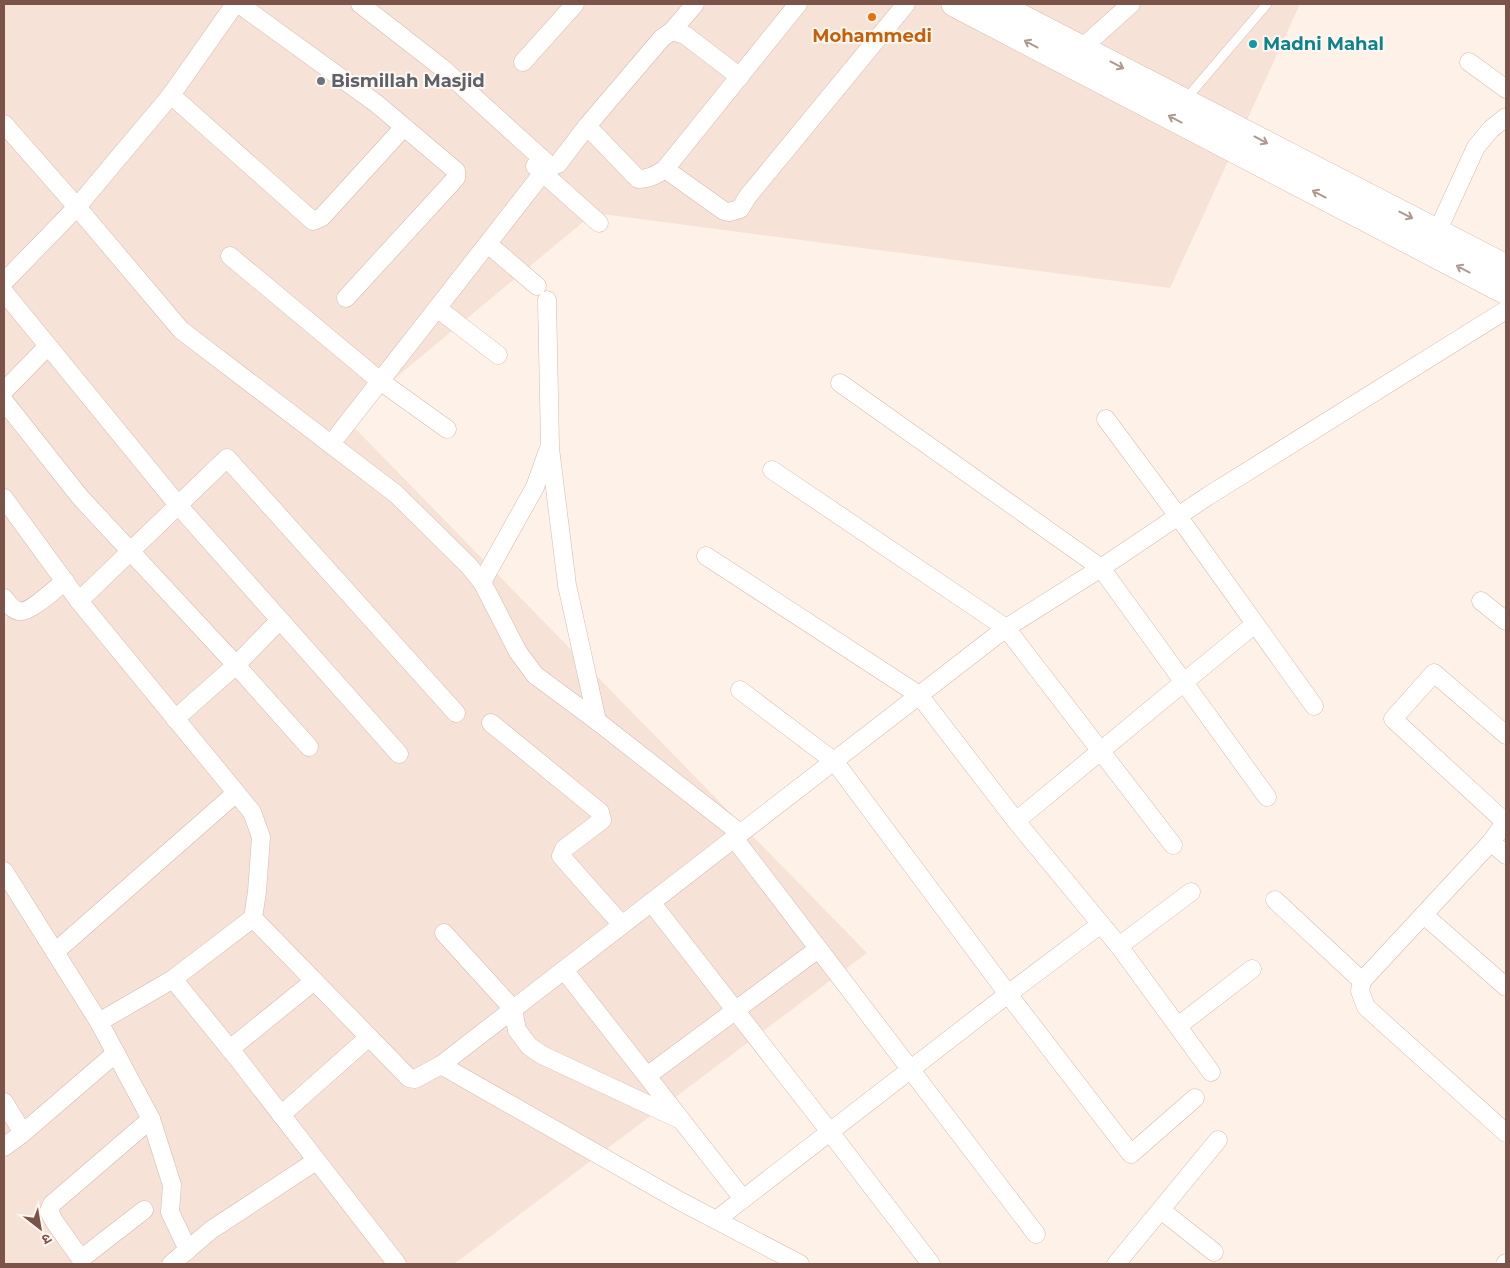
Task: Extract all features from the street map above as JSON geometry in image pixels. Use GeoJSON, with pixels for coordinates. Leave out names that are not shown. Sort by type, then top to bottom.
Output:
{"type":"FeatureCollection","features":[{"type":"Feature","properties":{"kind":"street"},"geometry":{"type":"LineString","coordinates":[[4,282],[77,207],[171,95],[234,4]]}},
{"type":"Feature","properties":{"kind":"street"},"geometry":{"type":"LineString","coordinates":[[239,4],[377,104],[456,171],[456,178],[346,298]]}},
{"type":"Feature","properties":{"kind":"street"},"geometry":{"type":"LineString","coordinates":[[360,4],[441,67],[600,223]]}},
{"type":"Feature","properties":{"kind":"street"},"geometry":{"type":"LineString","coordinates":[[523,62],[575,4]]}},
{"type":"Feature","properties":{"kind":"street"},"geometry":{"type":"LineString","coordinates":[[338,435],[546,169],[558,164],[587,126],[662,38],[672,31],[695,4]]}},
{"type":"Feature","properties":{"kind":"street"},"geometry":{"type":"LineString","coordinates":[[587,126],[638,179],[646,179],[665,169],[798,4]]}},
{"type":"Feature","properties":{"kind":"street"},"geometry":{"type":"LineString","coordinates":[[665,169],[724,211],[729,212],[740,208],[906,4]]}},
{"type":"Feature","properties":{"kind":"street"},"geometry":{"type":"LineString","coordinates":[[954,4],[1506,292]]}},
{"type":"Feature","properties":{"kind":"street"},"geometry":{"type":"LineString","coordinates":[[996,4],[1506,267]]}},
{"type":"Feature","properties":{"kind":"street"},"geometry":{"type":"LineString","coordinates":[[1082,47],[1131,4]]}},
{"type":"Feature","properties":{"kind":"street"},"geometry":{"type":"LineString","coordinates":[[672,31],[686,35],[740,76]]}},
{"type":"Feature","properties":{"kind":"street"},"geometry":{"type":"LineString","coordinates":[[1469,62],[1506,88]]}},
{"type":"Feature","properties":{"kind":"street"},"geometry":{"type":"LineString","coordinates":[[171,95],[313,221],[322,217],[404,127]]}},
{"type":"Feature","properties":{"kind":"street"},"geometry":{"type":"LineString","coordinates":[[1437,232],[1476,148],[1491,129],[1506,117]]}},
{"type":"Feature","properties":{"kind":"street"},"geometry":{"type":"LineString","coordinates":[[4,124],[181,330],[396,494],[469,566],[482,582],[518,652],[535,675],[597,721],[737,836],[818,949],[1036,1234]]}},
{"type":"Feature","properties":{"kind":"street"},"geometry":{"type":"LineString","coordinates":[[523,155],[546,169]]}},
{"type":"Feature","properties":{"kind":"street"},"geometry":{"type":"LineString","coordinates":[[488,244],[537,286]]}},
{"type":"Feature","properties":{"kind":"street"},"geometry":{"type":"LineString","coordinates":[[230,256],[380,381],[447,429]]}},
{"type":"Feature","properties":{"kind":"street"},"geometry":{"type":"LineString","coordinates":[[4,292],[69,374],[178,505],[399,754]]}},
{"type":"Feature","properties":{"kind":"street"},"geometry":{"type":"LineString","coordinates":[[548,300],[550,445],[567,585],[597,721]]}},
{"type":"Feature","properties":{"kind":"street"},"geometry":{"type":"LineString","coordinates":[[437,308],[498,355]]}},
{"type":"Feature","properties":{"kind":"street"},"geometry":{"type":"LineString","coordinates":[[252,918],[409,1078],[415,1079],[441,1065],[1006,628],[1178,516],[1506,310]]}},
{"type":"Feature","properties":{"kind":"street"},"geometry":{"type":"LineString","coordinates":[[4,391],[48,346]]}},
{"type":"Feature","properties":{"kind":"street"},"geometry":{"type":"LineString","coordinates":[[840,383],[1100,568],[1268,797]]}},
{"type":"Feature","properties":{"kind":"street"},"geometry":{"type":"LineString","coordinates":[[4,401],[80,497],[236,665],[309,747]]}},
{"type":"Feature","properties":{"kind":"street"},"geometry":{"type":"LineString","coordinates":[[1106,419],[1314,706]]}},
{"type":"Feature","properties":{"kind":"street"},"geometry":{"type":"LineString","coordinates":[[482,582],[535,487],[550,445]]}},
{"type":"Feature","properties":{"kind":"street"},"geometry":{"type":"LineString","coordinates":[[79,601],[227,458],[456,713]]}},
{"type":"Feature","properties":{"kind":"street"},"geometry":{"type":"LineString","coordinates":[[772,470],[1006,628],[1173,845]]}},
{"type":"Feature","properties":{"kind":"street"},"geometry":{"type":"LineString","coordinates":[[4,498],[79,601],[252,812],[261,837],[257,892],[252,918],[173,979],[99,1022]]}},
{"type":"Feature","properties":{"kind":"street"},"geometry":{"type":"LineString","coordinates":[[706,556],[919,695],[1016,821],[1119,946],[1210,1072]]}},
{"type":"Feature","properties":{"kind":"street"},"geometry":{"type":"LineString","coordinates":[[4,598],[13,609],[20,612],[28,610],[65,581]]}},
{"type":"Feature","properties":{"kind":"street"},"geometry":{"type":"LineString","coordinates":[[1481,601],[1506,621]]}},
{"type":"Feature","properties":{"kind":"street"},"geometry":{"type":"LineString","coordinates":[[175,719],[236,665],[280,620]]}},
{"type":"Feature","properties":{"kind":"street"},"geometry":{"type":"LineString","coordinates":[[1016,821],[1255,624]]}},
{"type":"Feature","properties":{"kind":"street"},"geometry":{"type":"LineString","coordinates":[[1506,735],[1434,673],[1393,719],[1506,821],[1491,842],[1362,981],[1360,991],[1366,1007],[1506,1133]]}},
{"type":"Feature","properties":{"kind":"street"},"geometry":{"type":"LineString","coordinates":[[740,690],[835,762],[1008,994],[1131,1154],[1194,1098]]}},
{"type":"Feature","properties":{"kind":"street"},"geometry":{"type":"LineString","coordinates":[[491,723],[600,812],[602,820],[564,849],[561,856],[622,925]]}},
{"type":"Feature","properties":{"kind":"street"},"geometry":{"type":"LineString","coordinates":[[55,952],[236,793]]}},
{"type":"Feature","properties":{"kind":"street"},"geometry":{"type":"LineString","coordinates":[[1491,842],[1506,855]]}},
{"type":"Feature","properties":{"kind":"street"},"geometry":{"type":"LineString","coordinates":[[4,872],[99,1022],[151,1119],[172,1185],[170,1212],[188,1250]]}},
{"type":"Feature","properties":{"kind":"street"},"geometry":{"type":"LineString","coordinates":[[1119,946],[1191,892]]}},
{"type":"Feature","properties":{"kind":"street"},"geometry":{"type":"LineString","coordinates":[[1275,900],[1362,981]]}},
{"type":"Feature","properties":{"kind":"street"},"geometry":{"type":"LineString","coordinates":[[651,902],[931,1264]]}},
{"type":"Feature","properties":{"kind":"street"},"geometry":{"type":"LineString","coordinates":[[1424,915],[1506,987]]}},
{"type":"Feature","properties":{"kind":"street"},"geometry":{"type":"LineString","coordinates":[[716,1220],[1101,924]]}},
{"type":"Feature","properties":{"kind":"street"},"geometry":{"type":"LineString","coordinates":[[444,933],[513,1009],[517,1030],[529,1046],[542,1055],[681,1120]]}},
{"type":"Feature","properties":{"kind":"street"},"geometry":{"type":"LineString","coordinates":[[647,1076],[818,949]]}},
{"type":"Feature","properties":{"kind":"street"},"geometry":{"type":"LineString","coordinates":[[1178,1026],[1252,969]]}},
{"type":"Feature","properties":{"kind":"street"},"geometry":{"type":"LineString","coordinates":[[564,970],[743,1199]]}},
{"type":"Feature","properties":{"kind":"street"},"geometry":{"type":"LineString","coordinates":[[173,979],[397,1264]]}},
{"type":"Feature","properties":{"kind":"street"},"geometry":{"type":"LineString","coordinates":[[230,1050],[314,981]]}},
{"type":"Feature","properties":{"kind":"street"},"geometry":{"type":"LineString","coordinates":[[281,1115],[369,1037]]}},
{"type":"Feature","properties":{"kind":"street"},"geometry":{"type":"LineString","coordinates":[[4,1147],[116,1053]]}},
{"type":"Feature","properties":{"kind":"street"},"geometry":{"type":"LineString","coordinates":[[441,1065],[716,1220],[800,1264]]}},
{"type":"Feature","properties":{"kind":"street"},"geometry":{"type":"LineString","coordinates":[[4,1102],[23,1133]]}},
{"type":"Feature","properties":{"kind":"street"},"geometry":{"type":"LineString","coordinates":[[144,1210],[81,1259],[54,1221],[49,1210],[52,1204],[151,1119]]}},
{"type":"Feature","properties":{"kind":"street"},"geometry":{"type":"LineString","coordinates":[[1116,1264],[1218,1140]]}},
{"type":"Feature","properties":{"kind":"street"},"geometry":{"type":"LineString","coordinates":[[171,1264],[211,1230],[316,1161]]}},
{"type":"Feature","properties":{"kind":"street"},"geometry":{"type":"LineString","coordinates":[[1161,1210],[1214,1252]]}},
{"type":"Feature","properties":{"kind":"lane"},"geometry":{"type":"LineString","coordinates":[[1185,100],[1267,4]]}},
{"type":"Feature","properties":{"kind":"shaded area"},"geometry":{"type":"Polygon","coordinates":[[[4,4],[1300,4],[1170,288],[594,213],[346,419],[867,953],[454,1264],[4,1264],[4,4]]]}},
{"type":"Feature","properties":{"kind":"place","name":"Mohammedi"},"geometry":{"type":"Point","coordinates":[872,17]}},
{"type":"Feature","properties":{"kind":"place","name":"Madni Mahal"},"geometry":{"type":"Point","coordinates":[1253,44]}},
{"type":"Feature","properties":{"kind":"place","name":"Bismillah Masjid"},"geometry":{"type":"Point","coordinates":[321,81]}}]}
